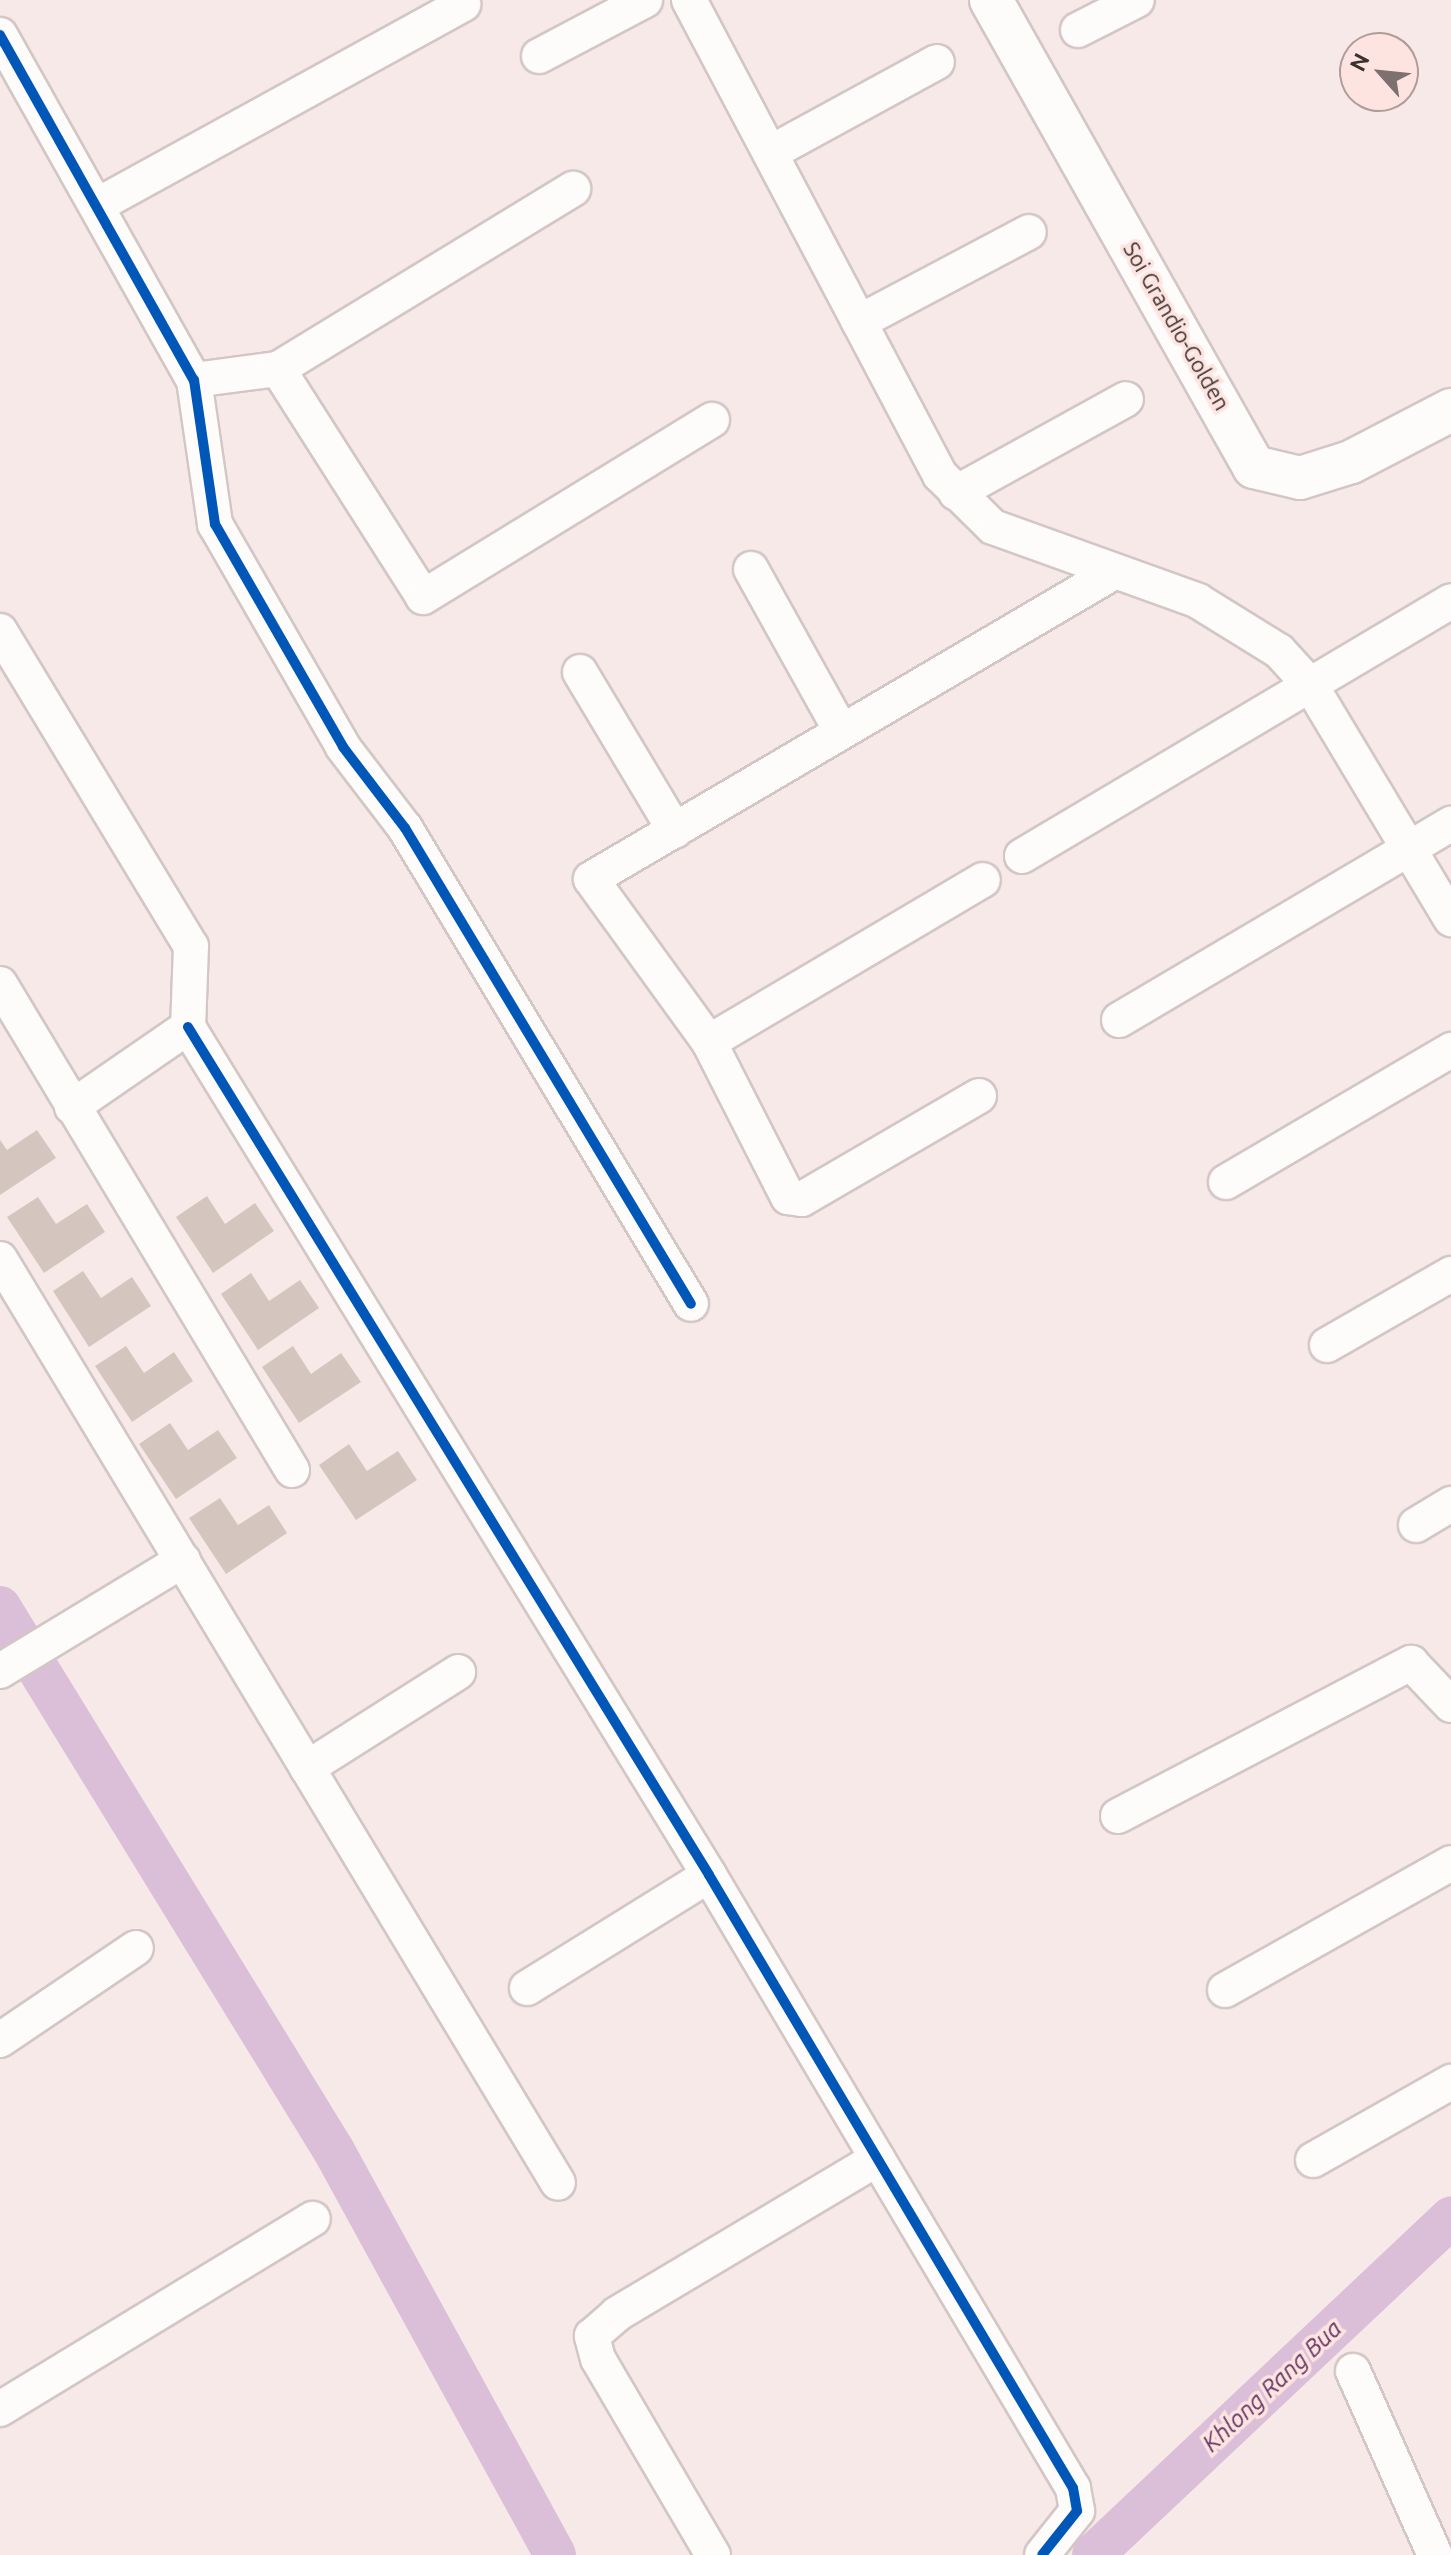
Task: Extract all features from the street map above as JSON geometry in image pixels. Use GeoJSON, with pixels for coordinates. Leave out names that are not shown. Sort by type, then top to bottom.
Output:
{"type":"FeatureCollection","features":[{"type":"Feature","properties":{"kind":"street"},"geometry":{"type":"LineString","coordinates":[[539,56],[645,0]]}},
{"type":"Feature","properties":{"kind":"street"},"geometry":{"type":"LineString","coordinates":[[689,0],[859,322],[956,493],[993,527],[1029,545],[1114,572],[1238,621],[1311,686],[1451,919]]}},
{"type":"Feature","properties":{"kind":"street","name":"Soi Grandio-Golden"},"geometry":{"type":"LineString","coordinates":[[991,0],[1254,467],[1300,478],[1351,462],[1451,410]]}},
{"type":"Feature","properties":{"kind":"street"},"geometry":{"type":"LineString","coordinates":[[1078,30],[1137,0]]}},
{"type":"Feature","properties":{"kind":"street"},"geometry":{"type":"LineString","coordinates":[[98,205],[463,4]]}},
{"type":"Feature","properties":{"kind":"street"},"geometry":{"type":"LineString","coordinates":[[0,35],[194,380],[215,524],[343,747],[405,828],[691,1304]]}},
{"type":"Feature","properties":{"kind":"street"},"geometry":{"type":"LineString","coordinates":[[770,153],[937,62]]}},
{"type":"Feature","properties":{"kind":"street"},"geometry":{"type":"LineString","coordinates":[[194,380],[278,369],[573,189]]}},
{"type":"Feature","properties":{"kind":"street"},"geometry":{"type":"LineString","coordinates":[[859,322],[1029,232]]}},
{"type":"Feature","properties":{"kind":"street"},"geometry":{"type":"LineString","coordinates":[[278,369],[423,597],[712,420]]}},
{"type":"Feature","properties":{"kind":"street"},"geometry":{"type":"LineString","coordinates":[[956,493],[1126,399]]}},
{"type":"Feature","properties":{"kind":"street"},"geometry":{"type":"LineString","coordinates":[[751,569],[841,731]]}},
{"type":"Feature","properties":{"kind":"street"},"geometry":{"type":"LineString","coordinates":[[979,1096],[794,1199],[782,1193],[709,1042],[591,883],[593,875],[675,831],[1114,572]]}},
{"type":"Feature","properties":{"kind":"street"},"geometry":{"type":"LineString","coordinates":[[1022,856],[1451,601]]}},
{"type":"Feature","properties":{"kind":"street"},"geometry":{"type":"LineString","coordinates":[[0,631],[191,946],[188,1027],[709,1875],[1073,2488],[1077,2511],[1042,2555]]}},
{"type":"Feature","properties":{"kind":"street"},"geometry":{"type":"LineString","coordinates":[[580,672],[675,831]]}},
{"type":"Feature","properties":{"kind":"street"},"geometry":{"type":"LineString","coordinates":[[1119,1020],[1451,824]]}},
{"type":"Feature","properties":{"kind":"street"},"geometry":{"type":"LineString","coordinates":[[709,1042],[983,880]]}},
{"type":"Feature","properties":{"kind":"street"},"geometry":{"type":"LineString","coordinates":[[0,984],[292,1470]]}},
{"type":"Feature","properties":{"kind":"street"},"geometry":{"type":"LineString","coordinates":[[72,1107],[188,1027]]}},
{"type":"Feature","properties":{"kind":"street"},"geometry":{"type":"LineString","coordinates":[[1226,1182],[1451,1050]]}},
{"type":"Feature","properties":{"kind":"street"},"geometry":{"type":"LineString","coordinates":[[0,1259],[558,2183]]}},
{"type":"Feature","properties":{"kind":"street"},"geometry":{"type":"LineString","coordinates":[[1327,1345],[1451,1274]]}},
{"type":"Feature","properties":{"kind":"street"},"geometry":{"type":"LineString","coordinates":[[1416,1525],[1451,1504]]}},
{"type":"Feature","properties":{"kind":"street"},"geometry":{"type":"LineString","coordinates":[[0,1671],[183,1560]]}},
{"type":"Feature","properties":{"kind":"street"},"geometry":{"type":"LineString","coordinates":[[1118,1816],[1411,1663],[1451,1705]]}},
{"type":"Feature","properties":{"kind":"street"},"geometry":{"type":"LineString","coordinates":[[307,1768],[458,1672]]}},
{"type":"Feature","properties":{"kind":"street"},"geometry":{"type":"LineString","coordinates":[[1225,1990],[1451,1863]]}},
{"type":"Feature","properties":{"kind":"street"},"geometry":{"type":"LineString","coordinates":[[527,1988],[709,1875]]}},
{"type":"Feature","properties":{"kind":"street"},"geometry":{"type":"LineString","coordinates":[[0,2040],[136,1948]]}},
{"type":"Feature","properties":{"kind":"street"},"geometry":{"type":"LineString","coordinates":[[1313,2160],[1451,2082]]}},
{"type":"Feature","properties":{"kind":"street"},"geometry":{"type":"LineString","coordinates":[[713,2555],[598,2359],[592,2336],[617,2314],[877,2159]]}},
{"type":"Feature","properties":{"kind":"street"},"geometry":{"type":"LineString","coordinates":[[0,2409],[313,2219]]}},
{"type":"Feature","properties":{"kind":"street"},"geometry":{"type":"LineString","coordinates":[[1353,2371],[1435,2555]]}},
{"type":"Feature","properties":{"kind":"building"},"geometry":{"type":"Polygon","coordinates":[[[37,1130],[56,1158],[0,1195],[0,1140],[7,1150],[37,1130]]]}},
{"type":"Feature","properties":{"kind":"building"},"geometry":{"type":"Polygon","coordinates":[[[207,1196],[225,1224],[255,1203],[274,1231],[213,1273],[176,1217],[207,1196]]]}},
{"type":"Feature","properties":{"kind":"building"},"geometry":{"type":"Polygon","coordinates":[[[38,1197],[56,1224],[87,1204],[105,1232],[44,1273],[7,1217],[38,1197]]]}},
{"type":"Feature","properties":{"kind":"building"},"geometry":{"type":"Polygon","coordinates":[[[83,1271],[101,1298],[132,1277],[151,1306],[89,1347],[53,1291],[83,1271]]]}},
{"type":"Feature","properties":{"kind":"building"},"geometry":{"type":"Polygon","coordinates":[[[251,1273],[269,1301],[300,1280],[319,1308],[258,1350],[221,1294],[251,1273]]]}},
{"type":"Feature","properties":{"kind":"building"},"geometry":{"type":"Polygon","coordinates":[[[126,1346],[144,1373],[174,1352],[193,1381],[132,1422],[95,1366],[126,1346]]]}},
{"type":"Feature","properties":{"kind":"building"},"geometry":{"type":"Polygon","coordinates":[[[293,1346],[311,1374],[341,1353],[361,1382],[299,1423],[262,1367],[293,1346]]]}},
{"type":"Feature","properties":{"kind":"building"},"geometry":{"type":"Polygon","coordinates":[[[170,1423],[188,1450],[218,1430],[237,1458],[176,1499],[139,1444],[170,1423]]]}},
{"type":"Feature","properties":{"kind":"building"},"geometry":{"type":"Polygon","coordinates":[[[349,1444],[367,1471],[398,1451],[417,1480],[356,1520],[319,1465],[349,1444]]]}},
{"type":"Feature","properties":{"kind":"building"},"geometry":{"type":"Polygon","coordinates":[[[220,1498],[238,1525],[269,1505],[287,1533],[226,1574],[189,1518],[220,1498]]]}},
{"type":"Feature","properties":{"kind":"waterway"},"geometry":{"type":"LineString","coordinates":[[0,1607],[334,2151],[555,2555]]}},
{"type":"Feature","properties":{"kind":"waterway","name":"Khlong Rang Bua"},"geometry":{"type":"LineString","coordinates":[[1093,2555],[1451,2218]]}},
{"type":"Feature","properties":{"kind":"cycle path"},"geometry":{"type":"LineString","coordinates":[[0,35],[194,380],[215,524],[343,747],[405,828],[691,1304]]}},
{"type":"Feature","properties":{"kind":"cycle path"},"geometry":{"type":"LineString","coordinates":[[188,1027],[709,1875],[1073,2488],[1077,2511],[1042,2555]]}}]}
